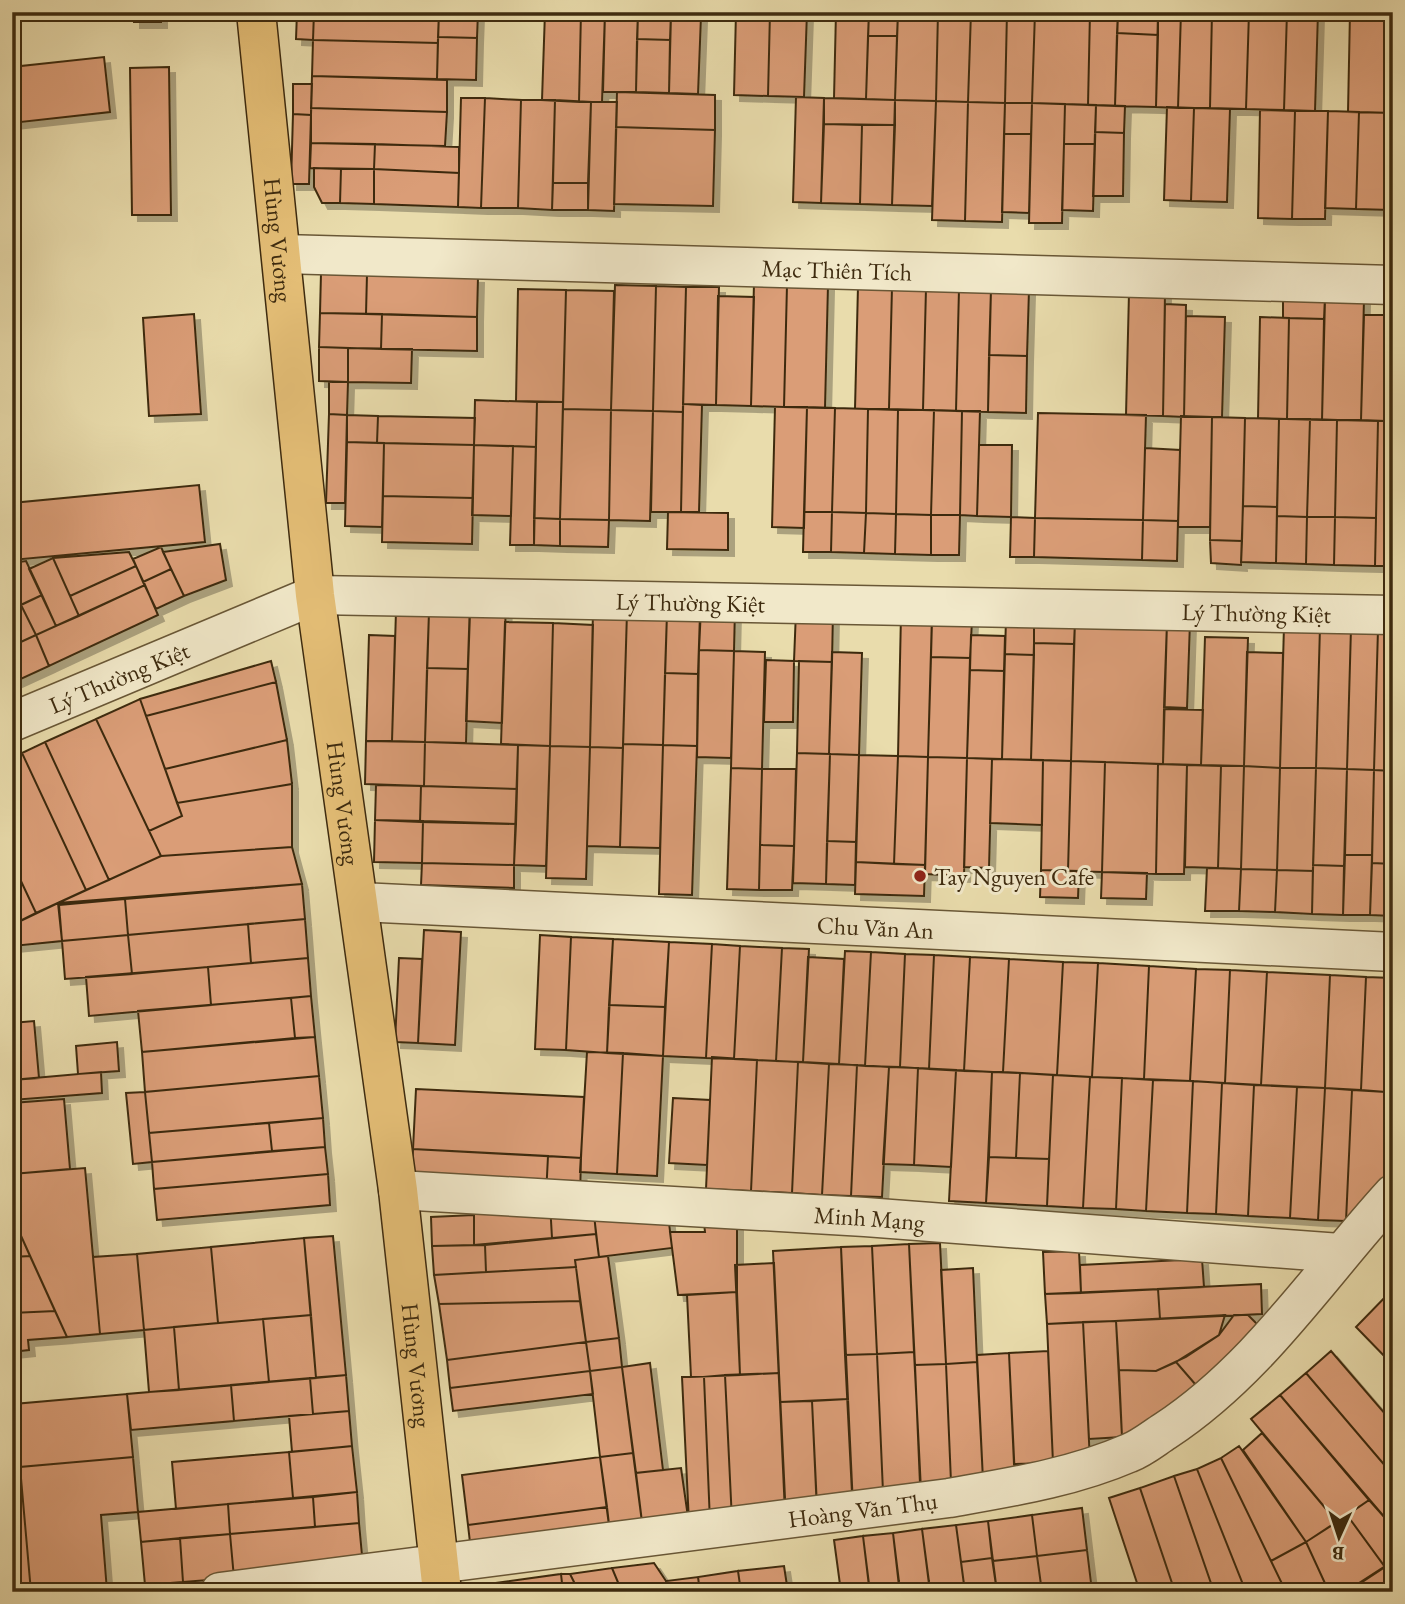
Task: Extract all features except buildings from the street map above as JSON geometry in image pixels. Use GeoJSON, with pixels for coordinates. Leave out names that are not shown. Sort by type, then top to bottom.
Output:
{"type":"FeatureCollection","features":[{"type":"Feature","properties":{"kind":"main road","name":"Hùng Vương"},"geometry":{"type":"LineString","coordinates":[[256,12],[315,595],[360,902],[398,1190],[440,1579]]}},
{"type":"Feature","properties":{"kind":"street","name":"Mạc Thiên Tích"},"geometry":{"type":"LineString","coordinates":[[282,254],[1393,285]]}},
{"type":"Feature","properties":{"kind":"street","name":"Lý Thường Kiệt"},"geometry":{"type":"LineString","coordinates":[[12,722],[315,595],[1393,615]]}},
{"type":"Feature","properties":{"kind":"street","name":"Chu Văn An"},"geometry":{"type":"LineString","coordinates":[[360,902],[1393,952]]}},
{"type":"Feature","properties":{"kind":"street","name":"Minh Mạng"},"geometry":{"type":"LineString","coordinates":[[398,1190],[878,1218],[1340,1253]]}},
{"type":"Feature","properties":{"kind":"street","name":"Hoàng Văn Thụ"},"geometry":{"type":"LineString","coordinates":[[220,1592],[440,1579],[949,1498],[1055,1479],[1094,1466],[1132,1452],[1203,1406],[1251,1362],[1340,1253],[1393,1194]]}},
{"type":"Feature","properties":{"kind":"place","name":"Tay Nguyen Cafe"},"geometry":{"type":"Point","coordinates":[920,876]}}]}
